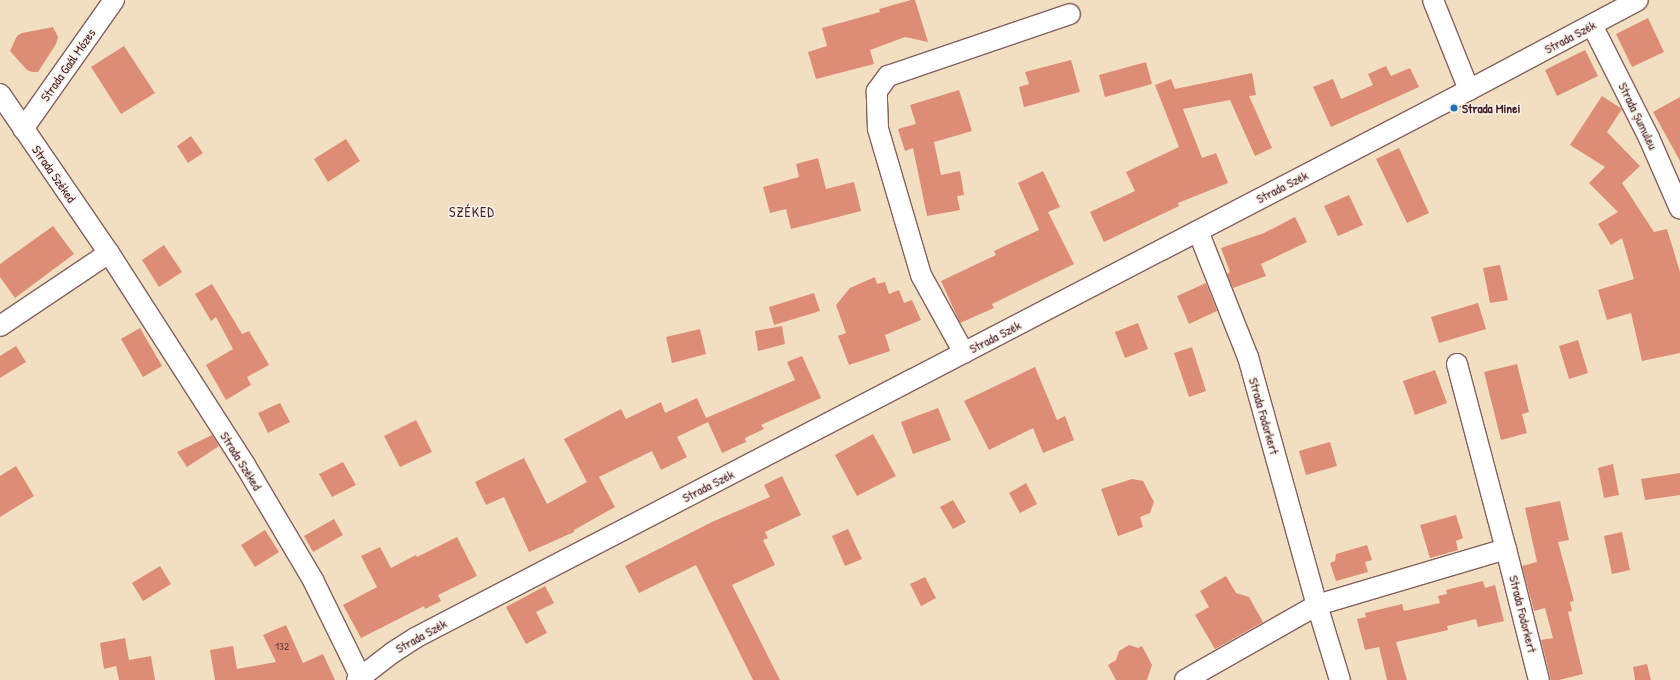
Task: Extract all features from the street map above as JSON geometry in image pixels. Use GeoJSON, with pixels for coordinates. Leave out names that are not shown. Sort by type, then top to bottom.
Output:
{"type":"FeatureCollection","features":[{"type":"Feature","properties":{"kind":"street","name":"Strada Gaál Mózes"},"geometry":{"type":"LineString","coordinates":[[23,129],[114,0]]}},
{"type":"Feature","properties":{"kind":"street"},"geometry":{"type":"LineString","coordinates":[[1433,0],[1469,90]]}},
{"type":"Feature","properties":{"kind":"street","name":"Strada Szék"},"geometry":{"type":"LineString","coordinates":[[360,679],[392,652],[415,638],[1469,90],[1638,0]]}},
{"type":"Feature","properties":{"kind":"street"},"geometry":{"type":"LineString","coordinates":[[964,353],[921,275],[878,129],[877,92],[888,76],[1070,14]]}},
{"type":"Feature","properties":{"kind":"street","name":"Strada Șumuleu"},"geometry":{"type":"LineString","coordinates":[[1592,25],[1649,138],[1680,209]]}},
{"type":"Feature","properties":{"kind":"street","name":"Strada Széked"},"geometry":{"type":"LineString","coordinates":[[0,94],[109,253],[245,466],[313,580],[360,679]]}},
{"type":"Feature","properties":{"kind":"street","name":"Strada Fodorkert"},"geometry":{"type":"LineString","coordinates":[[1198,231],[1248,357],[1316,605],[1340,680]]}},
{"type":"Feature","properties":{"kind":"street"},"geometry":{"type":"LineString","coordinates":[[0,326],[109,253]]}},
{"type":"Feature","properties":{"kind":"street","name":"Strada Fodorkert"},"geometry":{"type":"LineString","coordinates":[[1457,364],[1539,680]]}},
{"type":"Feature","properties":{"kind":"street"},"geometry":{"type":"LineString","coordinates":[[1185,680],[1316,605],[1506,549]]}},
{"type":"Feature","properties":{"kind":"building"},"geometry":{"type":"Polygon","coordinates":[[[915,0],[928,42],[905,37],[870,50],[874,64],[816,79],[808,52],[827,46],[822,28],[880,12],[879,9],[915,0]]]}},
{"type":"Feature","properties":{"kind":"building"},"geometry":{"type":"Polygon","coordinates":[[[1648,18],[1664,52],[1632,67],[1616,34],[1648,18]]]}},
{"type":"Feature","properties":{"kind":"building"},"geometry":{"type":"Polygon","coordinates":[[[53,27],[58,37],[56,44],[38,72],[27,70],[10,51],[17,36],[22,33],[53,27]]]}},
{"type":"Feature","properties":{"kind":"building"},"geometry":{"type":"Polygon","coordinates":[[[124,46],[155,93],[121,114],[91,67],[124,46]]]}},
{"type":"Feature","properties":{"kind":"building"},"geometry":{"type":"Polygon","coordinates":[[[1585,50],[1598,76],[1557,96],[1545,70],[1585,50]]]}},
{"type":"Feature","properties":{"kind":"building"},"geometry":{"type":"Polygon","coordinates":[[[1071,60],[1080,92],[1024,107],[1019,87],[1029,84],[1025,72],[1071,60]]]}},
{"type":"Feature","properties":{"kind":"building"},"geometry":{"type":"Polygon","coordinates":[[[1146,62],[1152,84],[1105,97],[1099,75],[1146,62]]]}},
{"type":"Feature","properties":{"kind":"building"},"geometry":{"type":"Polygon","coordinates":[[[1386,66],[1391,76],[1410,68],[1419,87],[1331,127],[1313,87],[1333,79],[1341,99],[1373,85],[1368,74],[1386,66]]]}},
{"type":"Feature","properties":{"kind":"building"},"geometry":{"type":"Polygon","coordinates":[[[1252,73],[1256,95],[1249,96],[1272,148],[1255,156],[1230,100],[1183,109],[1202,158],[1216,153],[1228,183],[1178,203],[1179,206],[1104,242],[1090,212],[1135,191],[1126,172],[1179,147],[1155,85],[1171,79],[1175,89],[1252,73]]]}},
{"type":"Feature","properties":{"kind":"building"},"geometry":{"type":"Polygon","coordinates":[[[959,90],[972,131],[934,142],[941,175],[960,171],[964,195],[957,196],[960,210],[927,216],[913,148],[905,151],[898,129],[916,124],[910,105],[959,90]]]}},
{"type":"Feature","properties":{"kind":"building"},"geometry":{"type":"Polygon","coordinates":[[[1602,96],[1622,109],[1607,132],[1640,166],[1622,183],[1654,232],[1667,229],[1680,272],[1680,353],[1642,361],[1631,313],[1607,320],[1598,290],[1634,279],[1622,238],[1611,245],[1598,224],[1618,212],[1589,183],[1605,167],[1570,145],[1602,96]]]}},
{"type":"Feature","properties":{"kind":"building"},"geometry":{"type":"Polygon","coordinates":[[[1680,97],[1680,161],[1653,112],[1680,97]]]}},
{"type":"Feature","properties":{"kind":"building"},"geometry":{"type":"Polygon","coordinates":[[[191,136],[203,153],[188,163],[177,146],[191,136]]]}},
{"type":"Feature","properties":{"kind":"building"},"geometry":{"type":"Polygon","coordinates":[[[346,139],[360,161],[328,182],[314,159],[346,139]]]}},
{"type":"Feature","properties":{"kind":"building"},"geometry":{"type":"Polygon","coordinates":[[[1399,148],[1429,213],[1407,223],[1376,159],[1399,148]]]}},
{"type":"Feature","properties":{"kind":"building"},"geometry":{"type":"Polygon","coordinates":[[[818,158],[826,189],[854,182],[861,211],[791,229],[786,209],[770,213],[763,187],[799,177],[796,164],[818,158]]]}},
{"type":"Feature","properties":{"kind":"building"},"geometry":{"type":"Polygon","coordinates":[[[1043,171],[1060,207],[1048,212],[1074,264],[992,304],[994,308],[960,323],[941,281],[996,255],[994,251],[1039,230],[1018,183],[1043,171]]]}},
{"type":"Feature","properties":{"kind":"building"},"geometry":{"type":"Polygon","coordinates":[[[1349,195],[1363,225],[1338,236],[1324,206],[1349,195]]]}},
{"type":"Feature","properties":{"kind":"building"},"geometry":{"type":"Polygon","coordinates":[[[1295,217],[1307,242],[1261,264],[1266,276],[1233,288],[1227,274],[1230,272],[1221,248],[1264,233],[1295,217]]]}},
{"type":"Feature","properties":{"kind":"building"},"geometry":{"type":"Polygon","coordinates":[[[53,226],[74,254],[15,298],[0,277],[0,264],[53,226]]]}},
{"type":"Feature","properties":{"kind":"building"},"geometry":{"type":"Polygon","coordinates":[[[164,245],[182,272],[159,287],[142,260],[164,245]]]}},
{"type":"Feature","properties":{"kind":"building"},"geometry":{"type":"Polygon","coordinates":[[[1500,265],[1508,300],[1490,303],[1483,268],[1500,265]]]}},
{"type":"Feature","properties":{"kind":"building"},"geometry":{"type":"Polygon","coordinates":[[[875,277],[877,284],[885,282],[889,294],[899,290],[904,303],[912,300],[921,320],[885,335],[890,351],[849,365],[838,336],[846,333],[836,305],[850,288],[875,277]]]}},
{"type":"Feature","properties":{"kind":"building"},"geometry":{"type":"Polygon","coordinates":[[[1206,283],[1217,311],[1189,324],[1177,296],[1206,283]]]}},
{"type":"Feature","properties":{"kind":"building"},"geometry":{"type":"Polygon","coordinates":[[[212,284],[242,334],[249,331],[269,365],[247,377],[251,385],[226,400],[206,365],[233,349],[216,317],[211,321],[195,294],[212,284]]]}},
{"type":"Feature","properties":{"kind":"building"},"geometry":{"type":"Polygon","coordinates":[[[814,293],[820,311],[774,325],[769,307],[814,293]]]}},
{"type":"Feature","properties":{"kind":"building"},"geometry":{"type":"Polygon","coordinates":[[[1478,303],[1486,329],[1439,343],[1431,317],[1478,303]]]}},
{"type":"Feature","properties":{"kind":"building"},"geometry":{"type":"Polygon","coordinates":[[[1138,323],[1148,349],[1125,358],[1115,332],[1138,323]]]}},
{"type":"Feature","properties":{"kind":"building"},"geometry":{"type":"Polygon","coordinates":[[[782,326],[785,344],[758,351],[755,331],[782,326]]]}},
{"type":"Feature","properties":{"kind":"building"},"geometry":{"type":"Polygon","coordinates":[[[140,328],[162,366],[143,377],[121,339],[140,328]]]}},
{"type":"Feature","properties":{"kind":"building"},"geometry":{"type":"Polygon","coordinates":[[[700,329],[706,354],[672,363],[666,337],[700,329]]]}},
{"type":"Feature","properties":{"kind":"building"},"geometry":{"type":"Polygon","coordinates":[[[1578,340],[1588,373],[1569,379],[1559,346],[1578,340]]]}},
{"type":"Feature","properties":{"kind":"building"},"geometry":{"type":"Polygon","coordinates":[[[16,346],[26,362],[0,378],[0,356],[16,346]]]}},
{"type":"Feature","properties":{"kind":"building"},"geometry":{"type":"Polygon","coordinates":[[[1192,347],[1206,391],[1189,397],[1174,353],[1192,347]]]}},
{"type":"Feature","properties":{"kind":"building"},"geometry":{"type":"Polygon","coordinates":[[[802,356],[821,398],[761,425],[764,429],[745,438],[746,442],[722,453],[708,422],[677,437],[687,457],[661,470],[652,451],[599,477],[615,507],[574,530],[574,532],[529,552],[504,497],[486,505],[475,482],[524,458],[547,504],[587,482],[564,439],[621,409],[626,419],[661,402],[665,413],[697,398],[706,418],[795,380],[787,362],[802,356]]]}},
{"type":"Feature","properties":{"kind":"building"},"geometry":{"type":"Polygon","coordinates":[[[1517,364],[1529,412],[1522,414],[1527,433],[1501,440],[1484,372],[1517,364]]]}},
{"type":"Feature","properties":{"kind":"building"},"geometry":{"type":"Polygon","coordinates":[[[1035,367],[1057,420],[1065,416],[1074,440],[1043,453],[1033,428],[989,450],[964,401],[1035,367]]]}},
{"type":"Feature","properties":{"kind":"building"},"geometry":{"type":"Polygon","coordinates":[[[1435,370],[1447,403],[1415,415],[1403,381],[1435,370]]]}},
{"type":"Feature","properties":{"kind":"building"},"geometry":{"type":"Polygon","coordinates":[[[280,403],[290,422],[268,433],[258,413],[280,403]]]}},
{"type":"Feature","properties":{"kind":"building"},"geometry":{"type":"Polygon","coordinates":[[[938,408],[951,440],[913,454],[901,422],[938,408]]]}},
{"type":"Feature","properties":{"kind":"building"},"geometry":{"type":"Polygon","coordinates":[[[416,420],[432,452],[400,467],[384,436],[416,420]]]}},
{"type":"Feature","properties":{"kind":"building"},"geometry":{"type":"Polygon","coordinates":[[[873,434],[896,476],[857,496],[835,455],[873,434]]]}},
{"type":"Feature","properties":{"kind":"building"},"geometry":{"type":"Polygon","coordinates":[[[212,435],[219,446],[187,467],[177,452],[212,435]]]}},
{"type":"Feature","properties":{"kind":"building"},"geometry":{"type":"Polygon","coordinates":[[[1330,442],[1337,466],[1306,475],[1299,451],[1330,442]]]}},
{"type":"Feature","properties":{"kind":"building"},"geometry":{"type":"Polygon","coordinates":[[[343,462],[356,485],[332,497],[319,474],[343,462]]]}},
{"type":"Feature","properties":{"kind":"building"},"geometry":{"type":"Polygon","coordinates":[[[1613,464],[1619,495],[1604,498],[1598,468],[1613,464]]]}},
{"type":"Feature","properties":{"kind":"building"},"geometry":{"type":"Polygon","coordinates":[[[16,466],[34,496],[0,517],[0,476],[16,466]]]}},
{"type":"Feature","properties":{"kind":"building"},"geometry":{"type":"Polygon","coordinates":[[[1680,473],[1680,495],[1645,500],[1641,479],[1680,473]]]}},
{"type":"Feature","properties":{"kind":"building"},"geometry":{"type":"Polygon","coordinates":[[[782,476],[801,515],[765,532],[768,538],[763,540],[775,565],[732,585],[780,680],[753,680],[696,565],[639,593],[625,566],[712,522],[770,497],[764,485],[782,476]]]}},
{"type":"Feature","properties":{"kind":"building"},"geometry":{"type":"Polygon","coordinates":[[[1132,479],[1143,481],[1154,502],[1150,513],[1140,517],[1143,527],[1118,536],[1101,489],[1132,479]]]}},
{"type":"Feature","properties":{"kind":"building"},"geometry":{"type":"Polygon","coordinates":[[[1026,483],[1037,504],[1020,513],[1009,493],[1026,483]]]}},
{"type":"Feature","properties":{"kind":"building"},"geometry":{"type":"Polygon","coordinates":[[[953,500],[966,522],[953,529],[940,507],[953,500]]]}},
{"type":"Feature","properties":{"kind":"building"},"geometry":{"type":"Polygon","coordinates":[[[1560,501],[1569,540],[1558,542],[1574,601],[1570,602],[1572,611],[1568,612],[1583,674],[1559,680],[1551,680],[1541,640],[1553,638],[1545,608],[1534,611],[1522,566],[1537,562],[1525,508],[1560,501]]]}},
{"type":"Feature","properties":{"kind":"building"},"geometry":{"type":"Polygon","coordinates":[[[1456,515],[1463,538],[1456,541],[1458,550],[1430,558],[1420,525],[1456,515]]]}},
{"type":"Feature","properties":{"kind":"building"},"geometry":{"type":"Polygon","coordinates":[[[334,519],[343,535],[313,552],[304,536],[334,519]]]}},
{"type":"Feature","properties":{"kind":"building"},"geometry":{"type":"Polygon","coordinates":[[[848,529],[862,559],[845,566],[832,536],[848,529]]]}},
{"type":"Feature","properties":{"kind":"building"},"geometry":{"type":"Polygon","coordinates":[[[265,530],[279,552],[255,567],[241,545],[265,530]]]}},
{"type":"Feature","properties":{"kind":"building"},"geometry":{"type":"Polygon","coordinates":[[[1622,532],[1630,570],[1612,574],[1604,536],[1622,532]]]}},
{"type":"Feature","properties":{"kind":"building"},"geometry":{"type":"Polygon","coordinates":[[[457,537],[477,576],[438,595],[441,601],[425,609],[424,606],[361,638],[343,605],[377,587],[361,556],[380,547],[391,568],[457,537]]]}},
{"type":"Feature","properties":{"kind":"building"},"geometry":{"type":"Polygon","coordinates":[[[1367,545],[1372,560],[1365,562],[1368,572],[1336,581],[1330,563],[1335,561],[1336,554],[1367,545]]]}},
{"type":"Feature","properties":{"kind":"building"},"geometry":{"type":"Polygon","coordinates":[[[160,566],[171,584],[143,601],[132,583],[160,566]]]}},
{"type":"Feature","properties":{"kind":"building"},"geometry":{"type":"Polygon","coordinates":[[[1226,576],[1236,593],[1249,597],[1263,622],[1215,649],[1195,615],[1209,607],[1200,591],[1226,576]]]}},
{"type":"Feature","properties":{"kind":"building"},"geometry":{"type":"Polygon","coordinates":[[[925,577],[936,598],[921,606],[910,584],[925,577]]]}},
{"type":"Feature","properties":{"kind":"building"},"geometry":{"type":"Polygon","coordinates":[[[1483,581],[1485,588],[1495,585],[1504,621],[1478,627],[1476,619],[1447,626],[1448,630],[1396,642],[1407,680],[1387,680],[1379,647],[1365,650],[1357,619],[1366,617],[1365,613],[1402,604],[1404,611],[1440,603],[1438,596],[1447,594],[1446,590],[1483,581]]]}},
{"type":"Feature","properties":{"kind":"building"},"geometry":{"type":"Polygon","coordinates":[[[545,586],[554,603],[536,612],[547,633],[526,644],[506,607],[545,586]]]}},
{"type":"Feature","properties":{"kind":"building"},"geometry":{"type":"Polygon","coordinates":[[[286,625],[303,663],[323,654],[335,680],[215,680],[210,650],[233,646],[237,669],[276,662],[263,635],[286,625]]]}},
{"type":"Feature","properties":{"kind":"building"},"geometry":{"type":"Polygon","coordinates":[[[125,638],[129,660],[151,656],[155,680],[119,680],[116,666],[104,669],[100,643],[125,638]]]}},
{"type":"Feature","properties":{"kind":"building"},"geometry":{"type":"Polygon","coordinates":[[[1129,645],[1138,648],[1142,646],[1152,665],[1147,680],[1116,680],[1108,665],[1116,660],[1119,651],[1129,645]]]}},
{"type":"Feature","properties":{"kind":"building"},"geometry":{"type":"Polygon","coordinates":[[[1647,664],[1651,680],[1635,680],[1633,667],[1647,664]]]}},
{"type":"Feature","properties":{"kind":"place","name":"Strada Minei"},"geometry":{"type":"Point","coordinates":[1454,108]}},
{"type":"Feature","properties":{"kind":"district","name":"SZÉKED"},"geometry":{"type":"Point","coordinates":[472,212]}}]}
